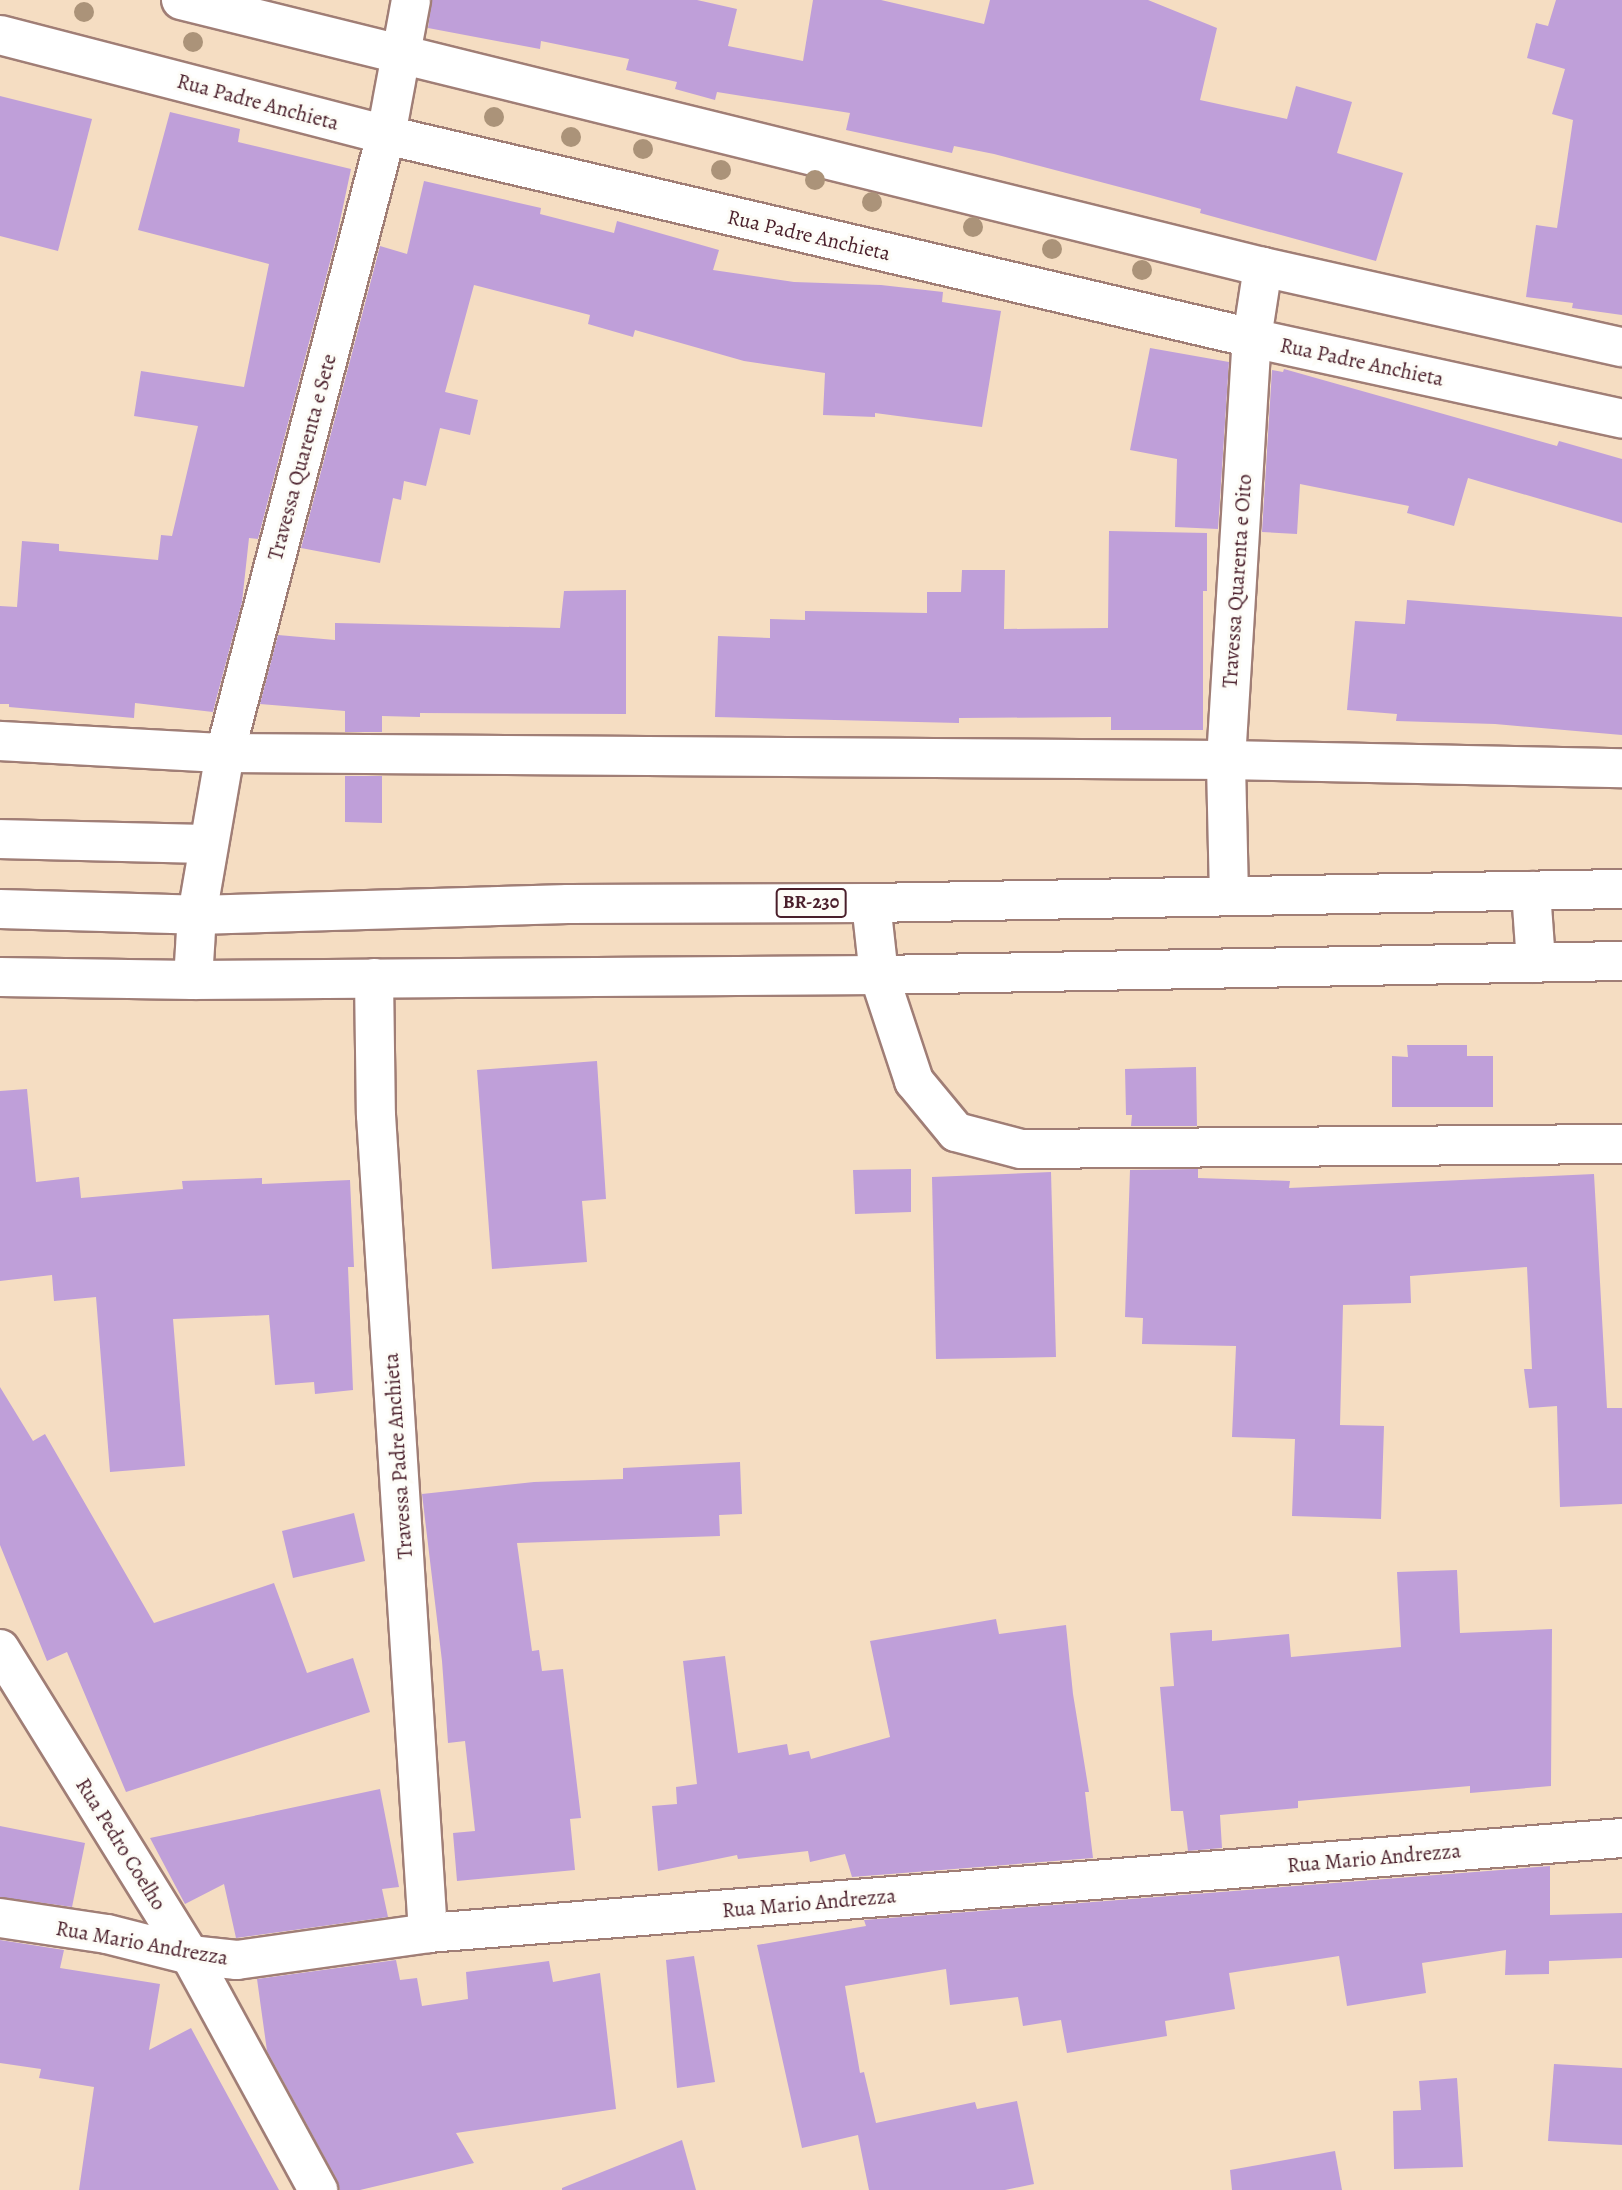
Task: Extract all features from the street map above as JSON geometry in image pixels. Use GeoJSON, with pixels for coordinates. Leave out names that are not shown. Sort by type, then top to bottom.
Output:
{"type":"FeatureCollection","features":[{"type":"Feature","properties":{"kind":"street"},"geometry":{"type":"LineString","coordinates":[[181,0],[1263,267],[1622,347]]}},
{"type":"Feature","properties":{"kind":"street","name":"Travessa Quarenta e Sete"},"geometry":{"type":"LineString","coordinates":[[193,980],[197,915],[207,844],[225,753],[386,135],[411,0]]}},
{"type":"Feature","properties":{"kind":"street","name":"Rua Padre Anchieta"},"geometry":{"type":"LineString","coordinates":[[0,35],[386,135],[1252,338],[1622,419]]}},
{"type":"Feature","properties":{"kind":"street","name":"Travessa Quarenta e Oito"},"geometry":{"type":"LineString","coordinates":[[1229,896],[1226,760],[1252,338],[1263,267]]}},
{"type":"Feature","properties":{"kind":"street"},"geometry":{"type":"LineString","coordinates":[[0,741],[225,753],[1226,760],[1622,768]]}},
{"type":"Feature","properties":{"kind":"street"},"geometry":{"type":"LineString","coordinates":[[0,838],[207,844]]}},
{"type":"Feature","properties":{"kind":"street","name":"BR-230"},"geometry":{"type":"LineString","coordinates":[[0,909],[197,915],[568,904],[871,903],[1622,889]]}},
{"type":"Feature","properties":{"kind":"street"},"geometry":{"type":"LineString","coordinates":[[1531,891],[1536,963]]}},
{"type":"Feature","properties":{"kind":"street"},"geometry":{"type":"LineString","coordinates":[[871,903],[879,975],[914,1081],[956,1132],[1021,1149],[1622,1144]]}},
{"type":"Feature","properties":{"kind":"street"},"geometry":{"type":"LineString","coordinates":[[0,977],[193,980],[879,975],[1622,961]]}},
{"type":"Feature","properties":{"kind":"street","name":"Travessa Padre Anchieta"},"geometry":{"type":"LineString","coordinates":[[374,978],[376,1115],[428,1933]]}},
{"type":"Feature","properties":{"kind":"street","name":"Rua Pedro Coelho"},"geometry":{"type":"LineString","coordinates":[[0,1649],[190,1955],[318,2190]]}},
{"type":"Feature","properties":{"kind":"street","name":"Rua Mario Andrezza"},"geometry":{"type":"LineString","coordinates":[[0,1918],[107,1934],[190,1955],[237,1960],[428,1933],[1622,1838]]}},
{"type":"Feature","properties":{"kind":"building"},"geometry":{"type":"Polygon","coordinates":[[[432,0],[697,0],[737,9],[728,46],[803,61],[813,0],[881,0],[984,24],[990,0],[1148,0],[1217,28],[1200,100],[1287,119],[1296,86],[1352,102],[1337,153],[1403,173],[1376,261],[1200,213],[1201,209],[994,154],[954,146],[952,153],[846,130],[850,113],[717,92],[715,100],[675,89],[677,82],[626,70],[629,59],[541,41],[540,49],[428,28],[432,0]]]}},
{"type":"Feature","properties":{"kind":"building"},"geometry":{"type":"Polygon","coordinates":[[[1556,0],[1622,0],[1622,315],[1572,308],[1573,303],[1526,297],[1536,225],[1557,228],[1573,120],[1552,114],[1565,69],[1527,58],[1536,23],[1548,26],[1556,0]]]}},
{"type":"Feature","properties":{"kind":"building"},"geometry":{"type":"Polygon","coordinates":[[[0,96],[92,119],[58,251],[0,236],[0,96]]]}},
{"type":"Feature","properties":{"kind":"building"},"geometry":{"type":"Polygon","coordinates":[[[170,112],[240,129],[238,142],[351,169],[337,235],[258,539],[249,538],[242,602],[213,712],[135,703],[134,718],[9,707],[9,704],[0,704],[0,606],[17,607],[22,541],[59,544],[59,551],[158,560],[161,535],[172,536],[198,426],[134,416],[141,371],[244,387],[269,264],[138,230],[170,112]]]}},
{"type":"Feature","properties":{"kind":"building"},"geometry":{"type":"Polygon","coordinates":[[[424,181],[541,208],[540,214],[614,233],[617,221],[719,250],[713,270],[794,282],[881,285],[943,292],[942,302],[1001,311],[982,427],[875,413],[875,417],[823,415],[825,373],[744,361],[635,330],[633,337],[588,324],[590,315],[474,285],[445,392],[478,400],[470,435],[440,428],[426,486],[404,481],[401,500],[393,498],[380,563],[301,548],[380,246],[407,254],[424,181]]]}},
{"type":"Feature","properties":{"kind":"building"},"geometry":{"type":"Polygon","coordinates":[[[1150,348],[1229,362],[1218,529],[1175,527],[1177,459],[1130,450],[1150,348]]]}},
{"type":"Feature","properties":{"kind":"building"},"geometry":{"type":"Polygon","coordinates":[[[1284,369],[1557,446],[1559,441],[1622,459],[1622,523],[1468,478],[1454,526],[1407,513],[1409,506],[1300,484],[1297,534],[1262,532],[1272,370],[1283,372],[1284,369]]]}},
{"type":"Feature","properties":{"kind":"building"},"geometry":{"type":"Polygon","coordinates":[[[1109,531],[1207,533],[1207,591],[1203,591],[1203,730],[1111,730],[1111,717],[959,718],[959,723],[715,717],[718,636],[770,638],[770,619],[805,620],[805,611],[927,613],[927,592],[961,592],[962,570],[1005,570],[1004,629],[1108,628],[1109,531]]]}},
{"type":"Feature","properties":{"kind":"building"},"geometry":{"type":"Polygon","coordinates":[[[626,590],[626,714],[420,713],[420,717],[382,716],[382,732],[345,732],[345,711],[260,704],[278,635],[335,640],[335,623],[560,628],[564,591],[626,590]]]}},
{"type":"Feature","properties":{"kind":"building"},"geometry":{"type":"Polygon","coordinates":[[[1407,600],[1622,617],[1622,735],[1495,724],[1396,721],[1397,714],[1347,710],[1355,621],[1405,624],[1407,600]]]}},
{"type":"Feature","properties":{"kind":"building"},"geometry":{"type":"Polygon","coordinates":[[[345,776],[382,776],[382,823],[345,822],[345,776]]]}},
{"type":"Feature","properties":{"kind":"building"},"geometry":{"type":"Polygon","coordinates":[[[1407,1045],[1467,1045],[1467,1056],[1493,1056],[1493,1107],[1392,1107],[1392,1056],[1408,1057],[1407,1045]]]}},
{"type":"Feature","properties":{"kind":"building"},"geometry":{"type":"Polygon","coordinates":[[[597,1061],[606,1199],[582,1201],[587,1262],[492,1269],[477,1070],[597,1061]]]}},
{"type":"Feature","properties":{"kind":"building"},"geometry":{"type":"Polygon","coordinates":[[[1196,1067],[1197,1126],[1131,1126],[1132,1115],[1126,1115],[1125,1069],[1196,1067]]]}},
{"type":"Feature","properties":{"kind":"building"},"geometry":{"type":"Polygon","coordinates":[[[27,1089],[36,1182],[79,1177],[81,1198],[183,1189],[182,1181],[262,1178],[262,1184],[350,1180],[354,1267],[348,1267],[353,1390],[315,1394],[314,1382],[275,1385],[269,1315],[173,1319],[185,1466],[110,1472],[96,1297],[54,1301],[52,1275],[0,1281],[0,1091],[27,1089]]]}},
{"type":"Feature","properties":{"kind":"building"},"geometry":{"type":"Polygon","coordinates":[[[911,1169],[911,1212],[855,1214],[853,1170],[911,1169]]]}},
{"type":"Feature","properties":{"kind":"building"},"geometry":{"type":"Polygon","coordinates":[[[1198,1169],[1198,1178],[1290,1181],[1289,1188],[1594,1174],[1607,1408],[1622,1408],[1622,1504],[1560,1507],[1557,1406],[1529,1408],[1524,1369],[1532,1369],[1527,1267],[1410,1276],[1411,1303],[1343,1305],[1340,1425],[1384,1426],[1381,1519],[1292,1516],[1295,1439],[1232,1437],[1236,1346],[1142,1344],[1143,1318],[1125,1317],[1130,1170],[1198,1169]]]}},
{"type":"Feature","properties":{"kind":"building"},"geometry":{"type":"Polygon","coordinates":[[[1051,1172],[1056,1357],[936,1359],[932,1177],[1051,1172]]]}},
{"type":"Feature","properties":{"kind":"building"},"geometry":{"type":"Polygon","coordinates":[[[0,1387],[33,1441],[45,1434],[154,1623],[274,1583],[307,1673],[353,1658],[370,1712],[126,1792],[67,1652],[47,1661],[0,1545],[0,1387]]]}},
{"type":"Feature","properties":{"kind":"building"},"geometry":{"type":"Polygon","coordinates":[[[740,1462],[742,1514],[719,1515],[720,1536],[517,1543],[532,1651],[539,1650],[542,1671],[563,1669],[581,1818],[570,1819],[575,1870],[457,1881],[453,1833],[475,1831],[465,1741],[448,1743],[442,1661],[422,1494],[534,1482],[623,1479],[623,1468],[740,1462]]]}},
{"type":"Feature","properties":{"kind":"building"},"geometry":{"type":"Polygon","coordinates":[[[354,1513],[365,1561],[293,1578],[282,1531],[354,1513]]]}},
{"type":"Feature","properties":{"kind":"building"},"geometry":{"type":"Polygon","coordinates":[[[1457,1570],[1460,1633],[1552,1629],[1551,1786],[1470,1793],[1470,1786],[1298,1801],[1298,1808],[1220,1815],[1222,1848],[1188,1851],[1183,1811],[1171,1811],[1160,1687],[1174,1686],[1170,1633],[1212,1630],[1212,1641],[1289,1634],[1291,1657],[1401,1647],[1397,1572],[1457,1570]]]}},
{"type":"Feature","properties":{"kind":"building"},"geometry":{"type":"Polygon","coordinates":[[[996,1619],[999,1634],[1066,1625],[1073,1694],[1089,1792],[1085,1792],[1093,1858],[852,1877],[845,1854],[810,1862],[808,1851],[738,1859],[737,1855],[658,1871],[652,1806],[677,1804],[676,1787],[697,1784],[683,1661],[725,1656],[738,1753],[787,1744],[789,1755],[809,1751],[811,1759],[890,1737],[870,1641],[996,1619]]]}},
{"type":"Feature","properties":{"kind":"building"},"geometry":{"type":"Polygon","coordinates":[[[380,1789],[399,1887],[382,1889],[388,1917],[236,1938],[224,1884],[185,1904],[150,1838],[380,1789]]]}},
{"type":"Feature","properties":{"kind":"building"},"geometry":{"type":"Polygon","coordinates":[[[0,1826],[85,1843],[72,1907],[0,1897],[0,1826]]]}},
{"type":"Feature","properties":{"kind":"building"},"geometry":{"type":"Polygon","coordinates":[[[1550,1866],[1550,1915],[1622,1913],[1622,1958],[1549,1961],[1549,1974],[1505,1975],[1506,1950],[1422,1963],[1426,1993],[1347,2006],[1339,1956],[1229,1973],[1235,2009],[1165,2021],[1167,2036],[1067,2053],[1061,2020],[1023,2026],[1018,1997],[950,2005],[946,1969],[845,1986],[860,2073],[864,2072],[876,2123],[975,2102],[977,2109],[1017,2101],[1034,2184],[1005,2190],[869,2190],[858,2135],[802,2148],[757,1945],[866,1926],[864,1920],[1550,1866]]]}},
{"type":"Feature","properties":{"kind":"building"},"geometry":{"type":"Polygon","coordinates":[[[0,1940],[64,1950],[60,1968],[160,1984],[149,2050],[191,2028],[279,2190],[79,2190],[94,2087],[39,2078],[41,2069],[0,2063],[0,1940]]]}},
{"type":"Feature","properties":{"kind":"building"},"geometry":{"type":"Polygon","coordinates":[[[694,1956],[715,2082],[677,2088],[666,1960],[694,1956]]]}},
{"type":"Feature","properties":{"kind":"building"},"geometry":{"type":"Polygon","coordinates":[[[396,1960],[400,1980],[417,1978],[422,2006],[468,1999],[466,1972],[549,1961],[553,1982],[600,1973],[616,2109],[456,2133],[474,2163],[360,2190],[340,2190],[267,2051],[257,1979],[396,1960]]]}},
{"type":"Feature","properties":{"kind":"building"},"geometry":{"type":"Polygon","coordinates":[[[1554,2064],[1622,2068],[1622,2145],[1548,2141],[1554,2064]]]}},
{"type":"Feature","properties":{"kind":"building"},"geometry":{"type":"Polygon","coordinates":[[[1457,2078],[1463,2167],[1394,2169],[1393,2111],[1421,2110],[1419,2081],[1457,2078]]]}},
{"type":"Feature","properties":{"kind":"building"},"geometry":{"type":"Polygon","coordinates":[[[682,2140],[696,2190],[562,2190],[562,2188],[682,2140]]]}},
{"type":"Feature","properties":{"kind":"building"},"geometry":{"type":"Polygon","coordinates":[[[1335,2151],[1342,2190],[1232,2190],[1230,2170],[1335,2151]]]}}]}
